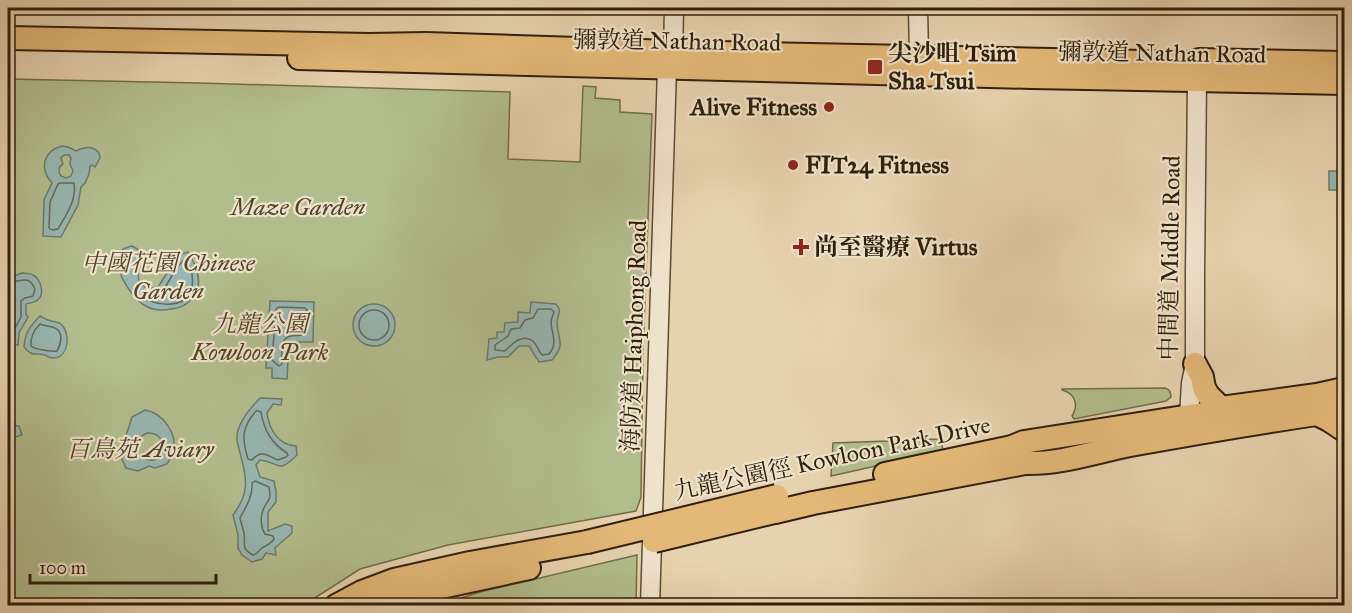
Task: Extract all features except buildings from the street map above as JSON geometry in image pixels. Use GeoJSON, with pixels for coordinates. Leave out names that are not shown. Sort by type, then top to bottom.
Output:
{"type":"FeatureCollection","features":[{"type":"Feature","properties":{"kind":"main road","name":"彌敦道 Nathan Road"},"geometry":{"type":"LineString","coordinates":[[8,38],[369,45],[426,44],[670,60],[919,56],[1190,63],[1199,60],[1344,63]]}},
{"type":"Feature","properties":{"kind":"main road","name":"彌敦道 Nathan Road"},"geometry":{"type":"LineString","coordinates":[[8,52],[670,60],[1197,80],[1344,83]]}},
{"type":"Feature","properties":{"kind":"main road"},"geometry":{"type":"LineString","coordinates":[[1195,364],[1202,377],[1204,388],[1221,408]]}},
{"type":"Feature","properties":{"kind":"main road","name":"九龍公園徑 Kowloon Park Drive"},"geometry":{"type":"LineString","coordinates":[[776,504],[813,503],[1026,463],[1072,459],[1185,426],[1221,408],[1317,395],[1344,389]]}},
{"type":"Feature","properties":{"kind":"main road","name":"九龍公園徑 Kowloon Park Drive"},"geometry":{"type":"LineString","coordinates":[[373,606],[407,601],[588,549],[1012,447],[1024,442],[1344,410]]}},
{"type":"Feature","properties":{"kind":"main road"},"geometry":{"type":"LineString","coordinates":[[1317,414],[1344,430]]}},
{"type":"Feature","properties":{"kind":"main road"},"geometry":{"type":"LineString","coordinates":[[1024,442],[1046,451],[1073,447],[1102,450]]}},
{"type":"Feature","properties":{"kind":"main road","name":"九龍公園徑 Kowloon Park Drive"},"geometry":{"type":"LineString","coordinates":[[336,606],[362,592],[394,580],[470,563],[588,549]]}},
{"type":"Feature","properties":{"kind":"street","name":"海防道 Haiphong Road"},"geometry":{"type":"LineString","coordinates":[[650,606],[670,60],[675,8]]}},
{"type":"Feature","properties":{"kind":"street"},"geometry":{"type":"LineString","coordinates":[[918,8],[919,56]]}},
{"type":"Feature","properties":{"kind":"street","name":"中間道 Middle Road"},"geometry":{"type":"LineString","coordinates":[[1185,426],[1195,364],[1197,80]]}},
{"type":"Feature","properties":{"kind":"green space","name":"九龍公園 Kowloon Park"},"geometry":{"type":"Polygon","coordinates":[[[8,79],[510,92],[508,159],[580,162],[583,86],[596,87],[595,98],[620,100],[620,112],[652,114],[643,353],[641,497],[636,511],[448,545],[360,569],[304,605],[8,605],[8,79]]]}},
{"type":"Feature","properties":{"kind":"green space"},"geometry":{"type":"Polygon","coordinates":[[[1165,388],[1170,391],[1171,395],[1166,401],[1074,419],[1072,416],[1075,408],[1073,397],[1062,390],[1062,389],[1165,388]]]}},
{"type":"Feature","properties":{"kind":"green space"},"geometry":{"type":"Polygon","coordinates":[[[941,439],[943,451],[831,476],[833,443],[941,439]]]}},
{"type":"Feature","properties":{"kind":"green space"},"geometry":{"type":"Polygon","coordinates":[[[637,555],[636,605],[439,605],[480,592],[637,555]]]}},
{"type":"Feature","properties":{"kind":"water"},"geometry":{"type":"Polygon","coordinates":[[[62,146],[76,151],[91,148],[97,150],[100,158],[95,167],[90,166],[89,174],[81,187],[78,205],[61,237],[43,236],[44,200],[52,183],[44,166],[47,156],[62,146]],[[69,155],[61,158],[63,164],[59,170],[61,176],[66,178],[71,176],[73,171],[69,155]]]}},
{"type":"Feature","properties":{"kind":"water"},"geometry":{"type":"Polygon","coordinates":[[[1329,171],[1344,171],[1344,190],[1329,190],[1329,171]]]}},
{"type":"Feature","properties":{"kind":"water"},"geometry":{"type":"Polygon","coordinates":[[[132,246],[141,251],[144,260],[138,272],[139,282],[147,289],[158,287],[179,255],[188,252],[199,279],[197,291],[192,299],[182,307],[164,310],[150,308],[139,301],[127,287],[119,270],[119,255],[123,249],[132,246]]]}},
{"type":"Feature","properties":{"kind":"water"},"geometry":{"type":"Polygon","coordinates":[[[22,273],[36,277],[42,292],[39,299],[26,304],[28,317],[19,333],[18,345],[8,343],[8,276],[12,277],[22,273]]]}},
{"type":"Feature","properties":{"kind":"water"},"geometry":{"type":"Polygon","coordinates":[[[270,301],[314,302],[313,342],[289,342],[287,379],[272,378],[272,368],[266,368],[270,301]]]}},
{"type":"Feature","properties":{"kind":"water"},"geometry":{"type":"Polygon","coordinates":[[[531,302],[556,304],[558,307],[557,323],[560,346],[556,355],[552,360],[539,362],[529,346],[519,346],[508,357],[487,360],[489,339],[497,338],[497,332],[504,332],[505,323],[518,322],[518,312],[530,313],[531,302]]]}},
{"type":"Feature","properties":{"kind":"water"},"geometry":{"type":"Polygon","coordinates":[[[374,304],[389,310],[395,325],[389,340],[374,346],[359,340],[353,325],[359,310],[374,304]]]}},
{"type":"Feature","properties":{"kind":"water"},"geometry":{"type":"Polygon","coordinates":[[[40,316],[59,323],[64,328],[67,344],[63,354],[59,357],[51,358],[32,354],[24,347],[29,330],[40,316]]]}},
{"type":"Feature","properties":{"kind":"water"},"geometry":{"type":"Polygon","coordinates":[[[260,398],[282,399],[281,405],[273,404],[267,413],[268,419],[279,439],[296,446],[297,455],[281,466],[260,460],[256,465],[260,477],[274,481],[276,491],[276,502],[268,512],[268,531],[285,524],[292,526],[292,533],[275,548],[276,555],[266,553],[262,559],[252,562],[242,555],[238,548],[238,535],[233,515],[242,501],[246,481],[237,434],[244,417],[260,398]]]}},
{"type":"Feature","properties":{"kind":"water"},"geometry":{"type":"Polygon","coordinates":[[[8,406],[22,435],[8,439],[8,406]]]}},
{"type":"Feature","properties":{"kind":"water"},"geometry":{"type":"Polygon","coordinates":[[[145,410],[158,415],[167,425],[174,444],[173,453],[167,464],[155,468],[149,466],[138,471],[126,468],[120,455],[132,417],[145,410]],[[147,433],[139,439],[136,445],[138,452],[148,460],[155,460],[164,446],[158,436],[147,433]]]}},
{"type":"Feature","properties":{"kind":"place","name":"尖沙咀 Tsim Sha Tsui"},"geometry":{"type":"Point","coordinates":[875,67]}},
{"type":"Feature","properties":{"kind":"place","name":"Alive Fitness"},"geometry":{"type":"Point","coordinates":[829,107]}},
{"type":"Feature","properties":{"kind":"place","name":"FIT24 Fitness"},"geometry":{"type":"Point","coordinates":[793,165]}},
{"type":"Feature","properties":{"kind":"place","name":"尚至醫療 Virtus"},"geometry":{"type":"Point","coordinates":[801,247]}},
{"type":"Feature","properties":{"kind":"park label","name":"Maze Garden"},"geometry":{"type":"Point","coordinates":[298,207]}},
{"type":"Feature","properties":{"kind":"park label","name":"中國花園 Chinese Garden"},"geometry":{"type":"Point","coordinates":[168,277]}},
{"type":"Feature","properties":{"kind":"park label","name":"百鳥苑 Aviary"},"geometry":{"type":"Point","coordinates":[140,449]}}]}
